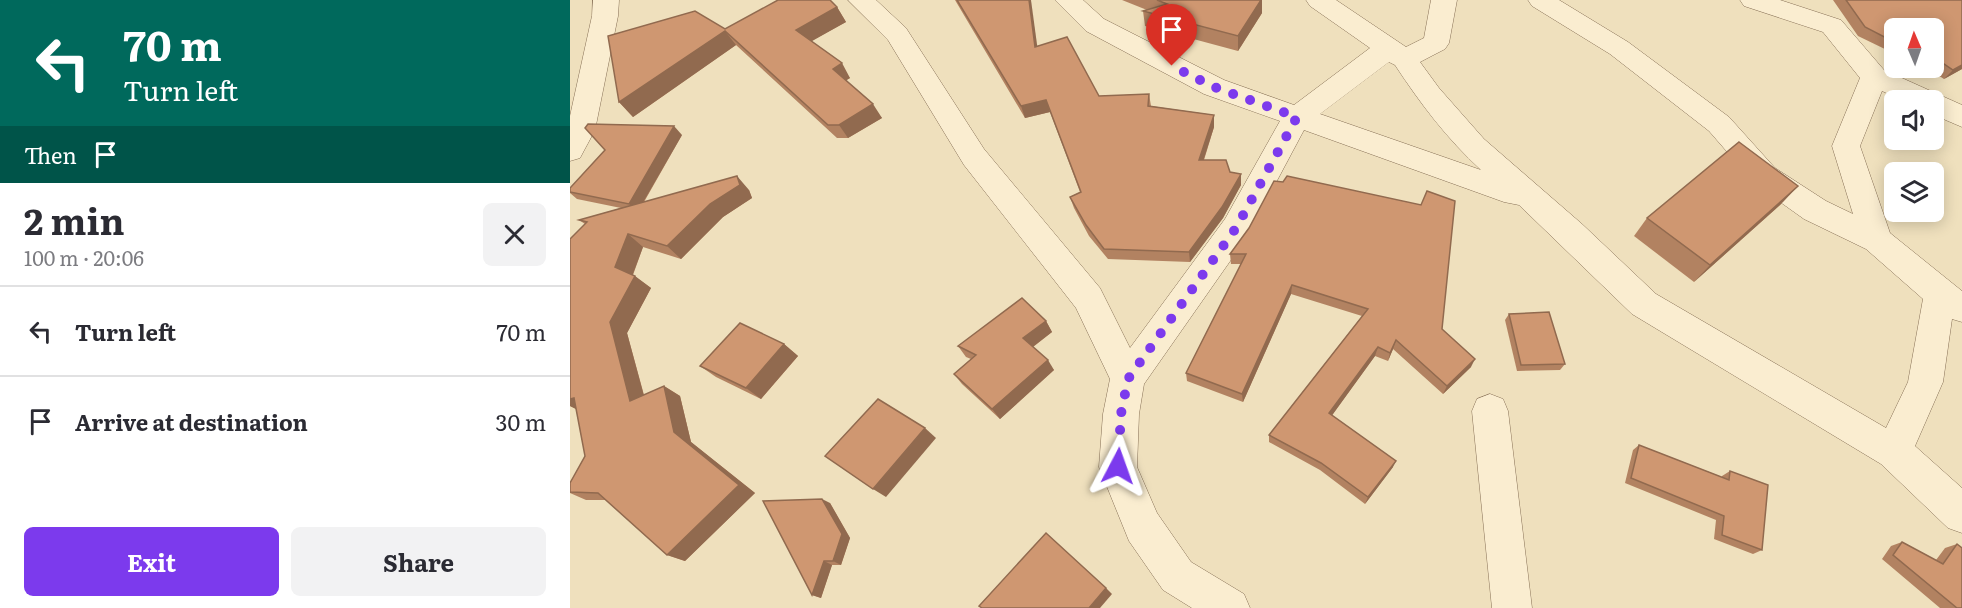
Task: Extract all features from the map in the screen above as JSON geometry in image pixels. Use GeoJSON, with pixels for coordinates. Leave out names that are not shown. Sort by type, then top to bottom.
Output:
{"type":"FeatureCollection","features":[{"type":"Feature","properties":{"kind":"street"},"geometry":{"type":"LineString","coordinates":[[570,150],[581,130],[605,16],[606,0]]}},
{"type":"Feature","properties":{"kind":"street"},"geometry":{"type":"LineString","coordinates":[[861,0],[897,34],[974,157],[1088,298],[1128,379]]}},
{"type":"Feature","properties":{"kind":"street"},"geometry":{"type":"LineString","coordinates":[[1068,0],[1095,25],[1214,87],[1530,199]]}},
{"type":"Feature","properties":{"kind":"street"},"geometry":{"type":"LineString","coordinates":[[1319,0],[1397,54],[1474,147],[1571,233],[1644,304],[1894,452],[1962,514]]}},
{"type":"Feature","properties":{"kind":"street"},"geometry":{"type":"LineString","coordinates":[[1230,608],[1178,576],[1143,527],[1118,466],[1121,414],[1128,379],[1236,228],[1297,117],[1397,54],[1436,43],[1444,0]]}},
{"type":"Feature","properties":{"kind":"street"},"geometry":{"type":"LineString","coordinates":[[1541,0],[1619,48],[1719,124],[1765,177],[1815,210],[1877,240],[1951,301],[1925,382],[1894,452]]}},
{"type":"Feature","properties":{"kind":"street"},"geometry":{"type":"LineString","coordinates":[[1753,0],[1832,26]]}},
{"type":"Feature","properties":{"kind":"street"},"geometry":{"type":"LineString","coordinates":[[1815,0],[1832,26],[1874,77],[1904,90]]}},
{"type":"Feature","properties":{"kind":"street"},"geometry":{"type":"LineString","coordinates":[[1874,77],[1846,146],[1877,240]]}},
{"type":"Feature","properties":{"kind":"street"},"geometry":{"type":"LineString","coordinates":[[1944,108],[1962,117]]}},
{"type":"Feature","properties":{"kind":"street"},"geometry":{"type":"LineString","coordinates":[[1490,411],[1512,608]]}},
{"type":"Feature","properties":{"kind":"building"},"geometry":{"type":"Polygon","coordinates":[[[778,0],[830,0],[837,7],[796,30],[842,63],[833,69],[873,104],[839,125],[828,125],[725,31],[619,102],[608,36],[695,11],[725,29],[778,0]]]}},
{"type":"Feature","properties":{"kind":"building"},"geometry":{"type":"Polygon","coordinates":[[[957,0],[1029,0],[1035,47],[1067,37],[1099,96],[1149,94],[1148,106],[1214,115],[1199,160],[1226,160],[1230,172],[1241,174],[1222,207],[1189,252],[1104,249],[1086,225],[1070,197],[1081,192],[1046,100],[1021,106],[957,0]]]}},
{"type":"Feature","properties":{"kind":"building"},"geometry":{"type":"Polygon","coordinates":[[[1157,0],[1261,0],[1238,36],[1143,11],[1167,4],[1157,0]]]}},
{"type":"Feature","properties":{"kind":"building"},"geometry":{"type":"Polygon","coordinates":[[[1846,0],[1962,0],[1962,65],[1953,70],[1944,64],[1944,18],[1884,18],[1884,37],[1865,27],[1846,0]]]}},
{"type":"Feature","properties":{"kind":"building"},"geometry":{"type":"Polygon","coordinates":[[[588,124],[674,126],[629,204],[570,192],[570,188],[605,150],[585,128],[588,124]]]}},
{"type":"Feature","properties":{"kind":"building"},"geometry":{"type":"Polygon","coordinates":[[[1739,142],[1798,186],[1710,265],[1647,218],[1739,142]]]}},
{"type":"Feature","properties":{"kind":"building"},"geometry":{"type":"Polygon","coordinates":[[[737,176],[740,185],[710,204],[667,246],[628,234],[615,267],[635,276],[610,322],[630,401],[664,386],[674,432],[739,485],[667,555],[598,493],[570,492],[570,483],[585,456],[574,398],[570,399],[570,239],[587,222],[579,220],[737,176]]]}},
{"type":"Feature","properties":{"kind":"building"},"geometry":{"type":"Polygon","coordinates":[[[1287,176],[1421,205],[1427,191],[1455,201],[1442,329],[1475,359],[1447,386],[1396,340],[1390,353],[1378,347],[1329,413],[1396,461],[1368,497],[1321,463],[1269,435],[1368,309],[1292,285],[1242,394],[1186,373],[1246,254],[1230,254],[1249,228],[1274,181],[1283,182],[1287,176]]]}},
{"type":"Feature","properties":{"kind":"building"},"geometry":{"type":"Polygon","coordinates":[[[1022,298],[1046,321],[1023,338],[1048,360],[992,409],[954,374],[976,355],[958,346],[1022,298]]]}},
{"type":"Feature","properties":{"kind":"building"},"geometry":{"type":"Polygon","coordinates":[[[1549,312],[1565,364],[1521,365],[1509,314],[1549,312]]]}},
{"type":"Feature","properties":{"kind":"building"},"geometry":{"type":"Polygon","coordinates":[[[740,323],[784,344],[746,388],[700,366],[740,323]]]}},
{"type":"Feature","properties":{"kind":"building"},"geometry":{"type":"Polygon","coordinates":[[[878,399],[925,428],[873,489],[825,456],[878,399]]]}},
{"type":"Feature","properties":{"kind":"building"},"geometry":{"type":"Polygon","coordinates":[[[1639,445],[1729,480],[1730,471],[1768,485],[1762,550],[1722,535],[1724,516],[1631,478],[1639,445]]]}},
{"type":"Feature","properties":{"kind":"building"},"geometry":{"type":"Polygon","coordinates":[[[822,499],[842,534],[833,561],[824,561],[812,595],[763,501],[822,499]]]}},
{"type":"Feature","properties":{"kind":"building"},"geometry":{"type":"Polygon","coordinates":[[[1046,533],[1106,588],[1089,608],[982,608],[979,606],[1046,533]]]}},
{"type":"Feature","properties":{"kind":"building"},"geometry":{"type":"Polygon","coordinates":[[[1902,542],[1943,564],[1957,544],[1962,548],[1962,608],[1957,608],[1893,555],[1902,542]]]}},
{"type":"Feature","properties":{"kind":"route"},"geometry":{"type":"LineString","coordinates":[[1118,466],[1121,414],[1128,379],[1236,228],[1297,117],[1214,87],[1172,66]]}}]}
